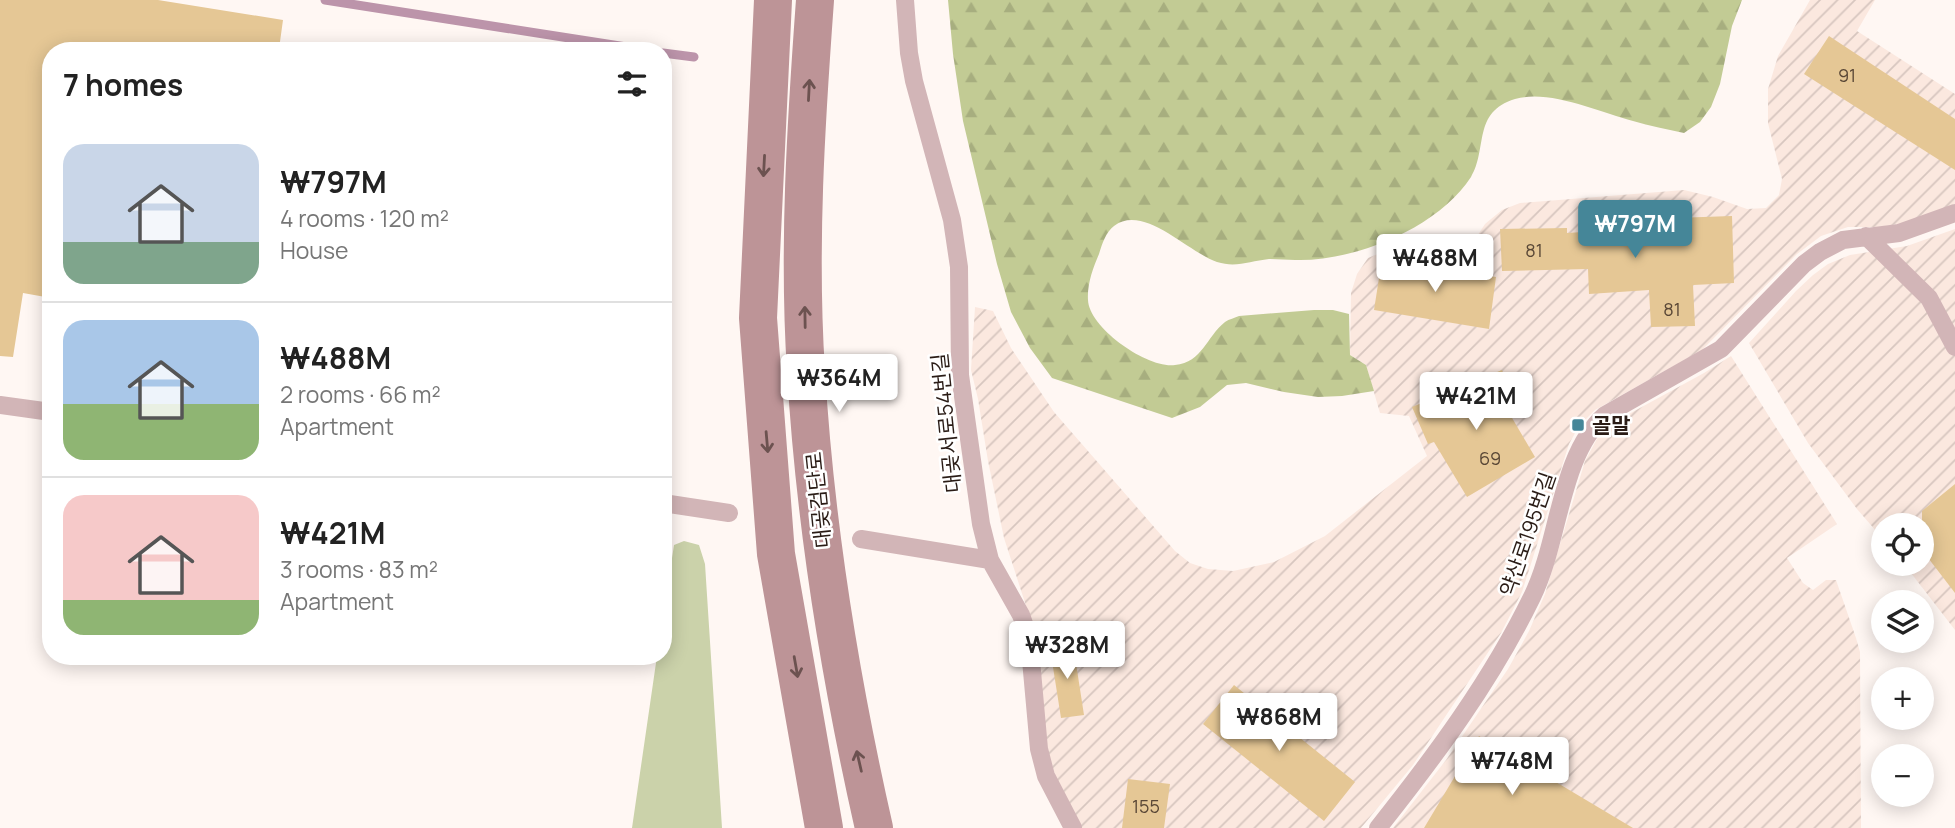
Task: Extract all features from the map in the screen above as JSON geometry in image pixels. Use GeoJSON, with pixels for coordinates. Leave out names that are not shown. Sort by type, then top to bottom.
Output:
{"type":"FeatureCollection","features":[{"type":"Feature","properties":{"kind":"main road"},"geometry":{"type":"LineString","coordinates":[[773,0],[758,318],[776,554],[824,828]]}},
{"type":"Feature","properties":{"kind":"main road","name":"대곶검단로"},"geometry":{"type":"LineString","coordinates":[[815,0],[803,222],[806,370],[819,529],[854,742],[874,828]]}},
{"type":"Feature","properties":{"kind":"lane","name":"대곶서로54번길"},"geometry":{"type":"LineString","coordinates":[[905,0],[914,81],[952,220],[961,299],[960,375],[981,524],[990,560],[1021,615],[1029,638],[1039,749],[1046,776],[1073,828]]}},
{"type":"Feature","properties":{"kind":"lane","name":"약산로195번길"},"geometry":{"type":"LineString","coordinates":[[1378,828],[1456,726],[1485,683],[1534,594],[1578,449],[1591,428],[1605,415],[1721,349],[1804,264],[1820,252],[1843,240],[1899,233],[1955,213]]}},
{"type":"Feature","properties":{"kind":"lane"},"geometry":{"type":"LineString","coordinates":[[1866,236],[1928,298],[1955,347]]}},
{"type":"Feature","properties":{"kind":"lane"},"geometry":{"type":"LineString","coordinates":[[0,405],[42,411]]}},
{"type":"Feature","properties":{"kind":"lane"},"geometry":{"type":"LineString","coordinates":[[672,504],[729,513]]}},
{"type":"Feature","properties":{"kind":"lane"},"geometry":{"type":"LineString","coordinates":[[861,539],[990,560]]}},
{"type":"Feature","properties":{"kind":"shaded area"},"geometry":{"type":"Polygon","coordinates":[[[1810,0],[1875,0],[1857,31],[1955,94],[1955,204],[1913,222],[1878,227],[1848,227],[1821,236],[1797,254],[1702,350],[1595,410],[1579,426],[1569,444],[1522,592],[1501,633],[1413,765],[1361,828],[1080,828],[1061,793],[1048,753],[1029,615],[1004,538],[988,461],[971,370],[975,307],[993,311],[1011,348],[1054,412],[1175,551],[1190,563],[1208,569],[1233,571],[1274,562],[1325,536],[1427,456],[1409,416],[1380,413],[1366,365],[1350,355],[1351,293],[1357,274],[1368,258],[1385,251],[1471,257],[1474,241],[1485,224],[1502,210],[1520,203],[1684,190],[1747,209],[1766,208],[1779,195],[1782,179],[1768,123],[1768,89],[1778,56],[1810,0]]]}},
{"type":"Feature","properties":{"kind":"shaded area"},"geometry":{"type":"Polygon","coordinates":[[[1955,229],[1955,630],[1934,603],[1934,590],[1924,590],[1913,576],[1934,576],[1934,513],[1871,513],[1871,525],[1808,443],[1749,343],[1796,291],[1828,264],[1850,255],[1907,246],[1955,229]]]}},
{"type":"Feature","properties":{"kind":"shaded area"},"geometry":{"type":"Polygon","coordinates":[[[1731,356],[1837,524],[1787,558],[1803,583],[1813,590],[1826,580],[1836,580],[1860,652],[1861,828],[1393,828],[1446,760],[1508,669],[1529,631],[1545,594],[1585,461],[1599,435],[1618,420],[1731,356]]]}},
{"type":"Feature","properties":{"kind":"green space"},"geometry":{"type":"Polygon","coordinates":[[[948,0],[1742,0],[1732,26],[1720,84],[1711,107],[1700,122],[1684,133],[1558,99],[1515,99],[1501,105],[1492,113],[1483,132],[1476,166],[1471,177],[1456,195],[1438,212],[1416,226],[1368,248],[1318,259],[1269,259],[1230,264],[1205,257],[1152,225],[1126,221],[1114,226],[1105,238],[1093,270],[1088,300],[1098,323],[1136,354],[1164,365],[1184,363],[1198,354],[1225,322],[1239,316],[1333,310],[1349,314],[1350,355],[1366,365],[1374,391],[1318,397],[1246,383],[1227,385],[1200,407],[1172,418],[1052,378],[1030,348],[1011,312],[963,121],[948,0]]]}},
{"type":"Feature","properties":{"kind":"green space"},"geometry":{"type":"Polygon","coordinates":[[[684,541],[699,545],[705,564],[722,828],[632,828],[656,665],[672,665],[674,545],[684,541]]]}},
{"type":"Feature","properties":{"kind":"building"},"geometry":{"type":"Polygon","coordinates":[[[0,0],[158,0],[283,20],[280,42],[42,42],[42,296],[23,293],[13,357],[0,356],[0,0]]]}},
{"type":"Feature","properties":{"kind":"building"},"geometry":{"type":"Polygon","coordinates":[[[1829,36],[1955,119],[1955,170],[1804,74],[1829,36]]]}},
{"type":"Feature","properties":{"kind":"building"},"geometry":{"type":"Polygon","coordinates":[[[1732,216],[1734,283],[1693,285],[1695,326],[1651,327],[1649,290],[1589,294],[1588,269],[1502,271],[1500,229],[1567,228],[1567,233],[1646,228],[1646,219],[1732,216]]]}},
{"type":"Feature","properties":{"kind":"building"},"geometry":{"type":"Polygon","coordinates":[[[1382,259],[1496,277],[1489,329],[1374,310],[1382,259]]]}},
{"type":"Feature","properties":{"kind":"building"},"geometry":{"type":"Polygon","coordinates":[[[1502,370],[1517,407],[1508,411],[1535,457],[1467,497],[1434,442],[1428,444],[1412,407],[1502,370]]]}},
{"type":"Feature","properties":{"kind":"building"},"geometry":{"type":"Polygon","coordinates":[[[1955,484],[1955,593],[1934,566],[1934,513],[1922,511],[1955,484]]]}},
{"type":"Feature","properties":{"kind":"building"},"geometry":{"type":"Polygon","coordinates":[[[1073,644],[1084,715],[1061,718],[1050,648],[1073,644]]]}},
{"type":"Feature","properties":{"kind":"building"},"geometry":{"type":"Polygon","coordinates":[[[1234,685],[1355,782],[1324,821],[1203,724],[1234,685]]]}},
{"type":"Feature","properties":{"kind":"building"},"geometry":{"type":"Polygon","coordinates":[[[1479,736],[1633,828],[1424,828],[1479,736]]]}},
{"type":"Feature","properties":{"kind":"building"},"geometry":{"type":"Polygon","coordinates":[[[1128,779],[1170,784],[1164,828],[1122,828],[1128,779]]]}},
{"type":"Feature","properties":{"kind":"waterway"},"geometry":{"type":"LineString","coordinates":[[325,0],[594,42]]}},
{"type":"Feature","properties":{"kind":"waterway"},"geometry":{"type":"LineString","coordinates":[[672,54],[694,57]]}},
{"type":"Feature","properties":{"kind":"place","name":"골말"},"geometry":{"type":"Point","coordinates":[1578,425]}}]}
